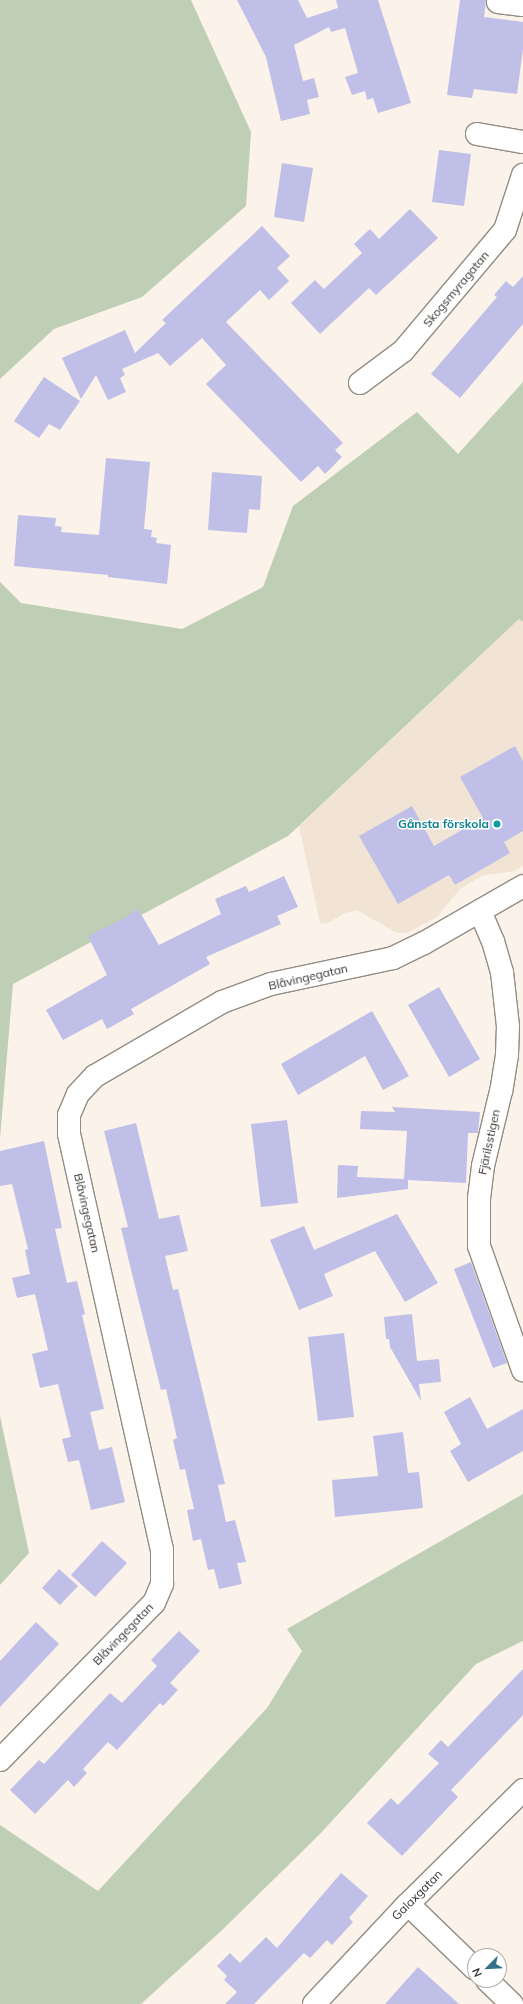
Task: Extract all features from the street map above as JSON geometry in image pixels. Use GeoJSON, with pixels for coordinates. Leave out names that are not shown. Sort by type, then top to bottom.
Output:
{"type":"FeatureCollection","features":[{"type":"Feature","properties":{"kind":"street"},"geometry":{"type":"LineString","coordinates":[[498,2],[523,5]]}},
{"type":"Feature","properties":{"kind":"street"},"geometry":{"type":"LineString","coordinates":[[477,134],[523,142]]}},
{"type":"Feature","properties":{"kind":"street","name":"Skogsmyragatan"},"geometry":{"type":"LineString","coordinates":[[360,383],[403,351],[505,230],[523,175]]}},
{"type":"Feature","properties":{"kind":"street","name":"Blåvingegatan"},"geometry":{"type":"LineString","coordinates":[[0,1760],[154,1603],[162,1584],[162,1550],[69,1134],[69,1115],[78,1094],[95,1076],[222,1002],[271,984],[393,958],[523,886]]}},
{"type":"Feature","properties":{"kind":"street","name":"Fjärilsstigen"},"geometry":{"type":"LineString","coordinates":[[480,911],[493,941],[502,972],[508,1026],[502,1084],[483,1166],[479,1198],[479,1246],[523,1370]]}},
{"type":"Feature","properties":{"kind":"street","name":"Galaxgatan"},"geometry":{"type":"LineString","coordinates":[[314,2004],[408,1904],[523,1790]]}},
{"type":"Feature","properties":{"kind":"street"},"geometry":{"type":"LineString","coordinates":[[408,1904],[467,1961]]}},
{"type":"Feature","properties":{"kind":"street"},"geometry":{"type":"LineString","coordinates":[[495,1988],[512,2004]]}},
{"type":"Feature","properties":{"kind":"shaded area"},"geometry":{"type":"Polygon","coordinates":[[[519,619],[523,622],[523,866],[515,871],[484,875],[460,889],[437,917],[407,933],[397,933],[357,910],[345,913],[326,924],[320,923],[299,826],[519,619]]]}},
{"type":"Feature","properties":{"kind":"green space"},"geometry":{"type":"Polygon","coordinates":[[[0,0],[191,0],[251,132],[246,206],[142,297],[54,329],[0,379],[0,0]]]}},
{"type":"Feature","properties":{"kind":"green space"},"geometry":{"type":"Polygon","coordinates":[[[523,382],[523,622],[519,619],[288,836],[13,984],[0,1139],[0,582],[21,603],[182,629],[263,587],[293,506],[417,412],[458,454],[523,382]]]}},
{"type":"Feature","properties":{"kind":"green space"},"geometry":{"type":"Polygon","coordinates":[[[0,1416],[29,1553],[0,1585],[0,1416]]]}},
{"type":"Feature","properties":{"kind":"green space"},"geometry":{"type":"Polygon","coordinates":[[[523,1494],[523,1641],[476,1664],[320,1834],[220,1932],[141,2004],[0,2004],[0,1825],[98,1891],[267,1708],[302,1651],[287,1629],[523,1494]]]}},
{"type":"Feature","properties":{"kind":"building"},"geometry":{"type":"Polygon","coordinates":[[[237,0],[298,0],[307,18],[338,8],[336,0],[378,0],[411,103],[378,113],[373,98],[367,100],[365,91],[352,95],[345,77],[358,73],[345,28],[331,32],[329,27],[294,45],[303,81],[314,78],[319,97],[307,100],[310,114],[281,121],[266,57],[237,0]]]}},
{"type":"Feature","properties":{"kind":"building"},"geometry":{"type":"Polygon","coordinates":[[[460,0],[486,0],[484,17],[523,22],[523,49],[517,94],[474,89],[472,98],[447,95],[460,0]]]}},
{"type":"Feature","properties":{"kind":"building"},"geometry":{"type":"Polygon","coordinates":[[[439,150],[471,154],[464,206],[432,202],[439,150]]]}},
{"type":"Feature","properties":{"kind":"building"},"geometry":{"type":"Polygon","coordinates":[[[282,163],[313,168],[304,222],[274,217],[282,163]]]}},
{"type":"Feature","properties":{"kind":"building"},"geometry":{"type":"Polygon","coordinates":[[[410,209],[438,238],[376,295],[369,288],[320,334],[291,303],[315,280],[324,289],[362,253],[354,244],[370,229],[379,239],[410,209]]]}},
{"type":"Feature","properties":{"kind":"building"},"geometry":{"type":"Polygon","coordinates":[[[262,226],[290,256],[277,268],[289,281],[269,300],[260,290],[226,322],[343,443],[335,450],[342,457],[325,474],[318,466],[301,482],[206,384],[226,365],[202,338],[170,366],[158,353],[122,369],[125,375],[120,378],[126,392],[108,400],[96,375],[81,399],[62,358],[125,330],[135,353],[166,323],[162,320],[262,226]]]}},
{"type":"Feature","properties":{"kind":"building"},"geometry":{"type":"Polygon","coordinates":[[[523,276],[523,324],[460,398],[431,374],[497,297],[494,295],[506,281],[513,287],[523,276]]]}},
{"type":"Feature","properties":{"kind":"building"},"geometry":{"type":"Polygon","coordinates":[[[44,377],[80,401],[60,430],[49,424],[39,438],[14,421],[44,377]]]}},
{"type":"Feature","properties":{"kind":"building"},"geometry":{"type":"Polygon","coordinates":[[[106,458],[150,462],[144,529],[152,530],[151,537],[157,538],[156,543],[171,545],[167,584],[108,577],[108,575],[14,566],[18,515],[56,518],[55,526],[62,527],[61,532],[99,535],[106,458]]]}},
{"type":"Feature","properties":{"kind":"building"},"geometry":{"type":"Polygon","coordinates":[[[212,472],[262,476],[260,510],[249,509],[247,533],[208,530],[212,472]]]}},
{"type":"Feature","properties":{"kind":"building","name":"Gånsta förskola"},"geometry":{"type":"Polygon","coordinates":[[[515,746],[523,761],[523,831],[504,842],[510,853],[455,885],[449,875],[398,904],[359,836],[412,806],[434,846],[483,818],[460,777],[515,746]]]}},
{"type":"Feature","properties":{"kind":"building"},"geometry":{"type":"Polygon","coordinates":[[[284,876],[298,907],[277,916],[281,924],[206,957],[210,964],[131,1009],[134,1014],[107,1029],[102,1019],[63,1040],[46,1010],[107,975],[88,936],[121,920],[138,909],[159,945],[221,914],[215,899],[246,886],[249,892],[284,876]]]}},
{"type":"Feature","properties":{"kind":"building"},"geometry":{"type":"Polygon","coordinates":[[[439,987],[480,1059],[449,1077],[408,1005],[439,987]]]}},
{"type":"Feature","properties":{"kind":"building"},"geometry":{"type":"Polygon","coordinates":[[[372,1011],[409,1076],[383,1090],[365,1056],[298,1095],[281,1064],[372,1011]]]}},
{"type":"Feature","properties":{"kind":"building"},"geometry":{"type":"Polygon","coordinates":[[[392,1107],[480,1112],[478,1133],[468,1133],[466,1183],[408,1180],[408,1189],[337,1198],[338,1165],[358,1166],[357,1177],[404,1179],[407,1131],[360,1129],[361,1111],[395,1112],[392,1107]]]}},
{"type":"Feature","properties":{"kind":"building"},"geometry":{"type":"Polygon","coordinates":[[[287,1120],[298,1203],[261,1207],[251,1124],[287,1120]]]}},
{"type":"Feature","properties":{"kind":"building"},"geometry":{"type":"Polygon","coordinates":[[[136,1123],[159,1219],[179,1215],[188,1251],[165,1256],[173,1290],[178,1289],[225,1484],[218,1485],[226,1522],[235,1520],[246,1562],[237,1563],[242,1584],[219,1589],[214,1569],[208,1570],[201,1539],[193,1541],[187,1510],[194,1509],[185,1469],[180,1470],[173,1440],[177,1438],[166,1389],[161,1390],[121,1228],[128,1227],[104,1131],[136,1123]]]}},
{"type":"Feature","properties":{"kind":"building"},"geometry":{"type":"Polygon","coordinates":[[[44,1141],[62,1228],[55,1229],[67,1283],[77,1281],[85,1314],[82,1315],[104,1409],[90,1412],[99,1450],[112,1447],[125,1502],[91,1510],[79,1460],[68,1462],[62,1439],[71,1437],[58,1384],[40,1388],[32,1354],[48,1350],[35,1294],[17,1298],[12,1278],[30,1274],[25,1250],[28,1249],[12,1184],[0,1186],[0,1151],[44,1141]]]}},
{"type":"Feature","properties":{"kind":"building"},"geometry":{"type":"Polygon","coordinates":[[[397,1214],[438,1283],[405,1302],[375,1251],[324,1274],[333,1296],[299,1310],[270,1240],[304,1226],[314,1250],[397,1214]]]}},
{"type":"Feature","properties":{"kind":"building"},"geometry":{"type":"Polygon","coordinates":[[[471,1262],[507,1363],[493,1368],[454,1269],[471,1262]]]}},
{"type":"Feature","properties":{"kind":"building"},"geometry":{"type":"Polygon","coordinates":[[[412,1314],[417,1361],[439,1359],[441,1382],[419,1384],[421,1401],[390,1347],[389,1339],[386,1339],[384,1317],[412,1314]]]}},
{"type":"Feature","properties":{"kind":"building"},"geometry":{"type":"Polygon","coordinates":[[[344,1333],[354,1417],[318,1421],[308,1337],[344,1333]]]}},
{"type":"Feature","properties":{"kind":"building"},"geometry":{"type":"Polygon","coordinates":[[[470,1397],[487,1429],[523,1409],[523,1451],[468,1482],[450,1451],[461,1444],[444,1412],[470,1397]]]}},
{"type":"Feature","properties":{"kind":"building"},"geometry":{"type":"Polygon","coordinates":[[[403,1432],[408,1473],[419,1472],[423,1508],[335,1517],[332,1480],[378,1476],[373,1436],[403,1432]]]}},
{"type":"Feature","properties":{"kind":"building"},"geometry":{"type":"Polygon","coordinates":[[[102,1541],[127,1563],[95,1597],[71,1575],[102,1541]]]}},
{"type":"Feature","properties":{"kind":"building"},"geometry":{"type":"Polygon","coordinates":[[[59,1569],[78,1586],[60,1605],[42,1588],[59,1569]]]}},
{"type":"Feature","properties":{"kind":"building"},"geometry":{"type":"Polygon","coordinates":[[[36,1622],[59,1644],[0,1707],[0,1661],[36,1622]]]}},
{"type":"Feature","properties":{"kind":"building"},"geometry":{"type":"Polygon","coordinates":[[[179,1631],[200,1651],[170,1683],[178,1690],[163,1706],[160,1703],[117,1750],[108,1742],[83,1769],[87,1773],[74,1787],[68,1780],[35,1814],[10,1790],[39,1760],[44,1764],[110,1693],[122,1703],[157,1666],[151,1660],[179,1631]]]}},
{"type":"Feature","properties":{"kind":"building"},"geometry":{"type":"Polygon","coordinates":[[[523,1669],[523,1715],[451,1790],[458,1797],[402,1856],[367,1823],[391,1798],[398,1805],[439,1763],[428,1754],[441,1740],[448,1747],[523,1669]]]}},
{"type":"Feature","properties":{"kind":"building"},"geometry":{"type":"Polygon","coordinates":[[[341,1873],[368,1896],[349,1918],[353,1922],[332,1945],[327,1940],[310,1958],[304,1953],[254,2004],[225,2004],[237,1992],[224,1980],[227,1976],[217,1966],[230,1953],[240,1963],[266,1937],[277,1948],[341,1873]]]}},
{"type":"Feature","properties":{"kind":"building"},"geometry":{"type":"Polygon","coordinates":[[[418,1967],[459,2004],[385,2004],[418,1967]]]}},
{"type":"Feature","properties":{"kind":"place","name":"Gånsta förskola"},"geometry":{"type":"Point","coordinates":[497,824]}}]}
